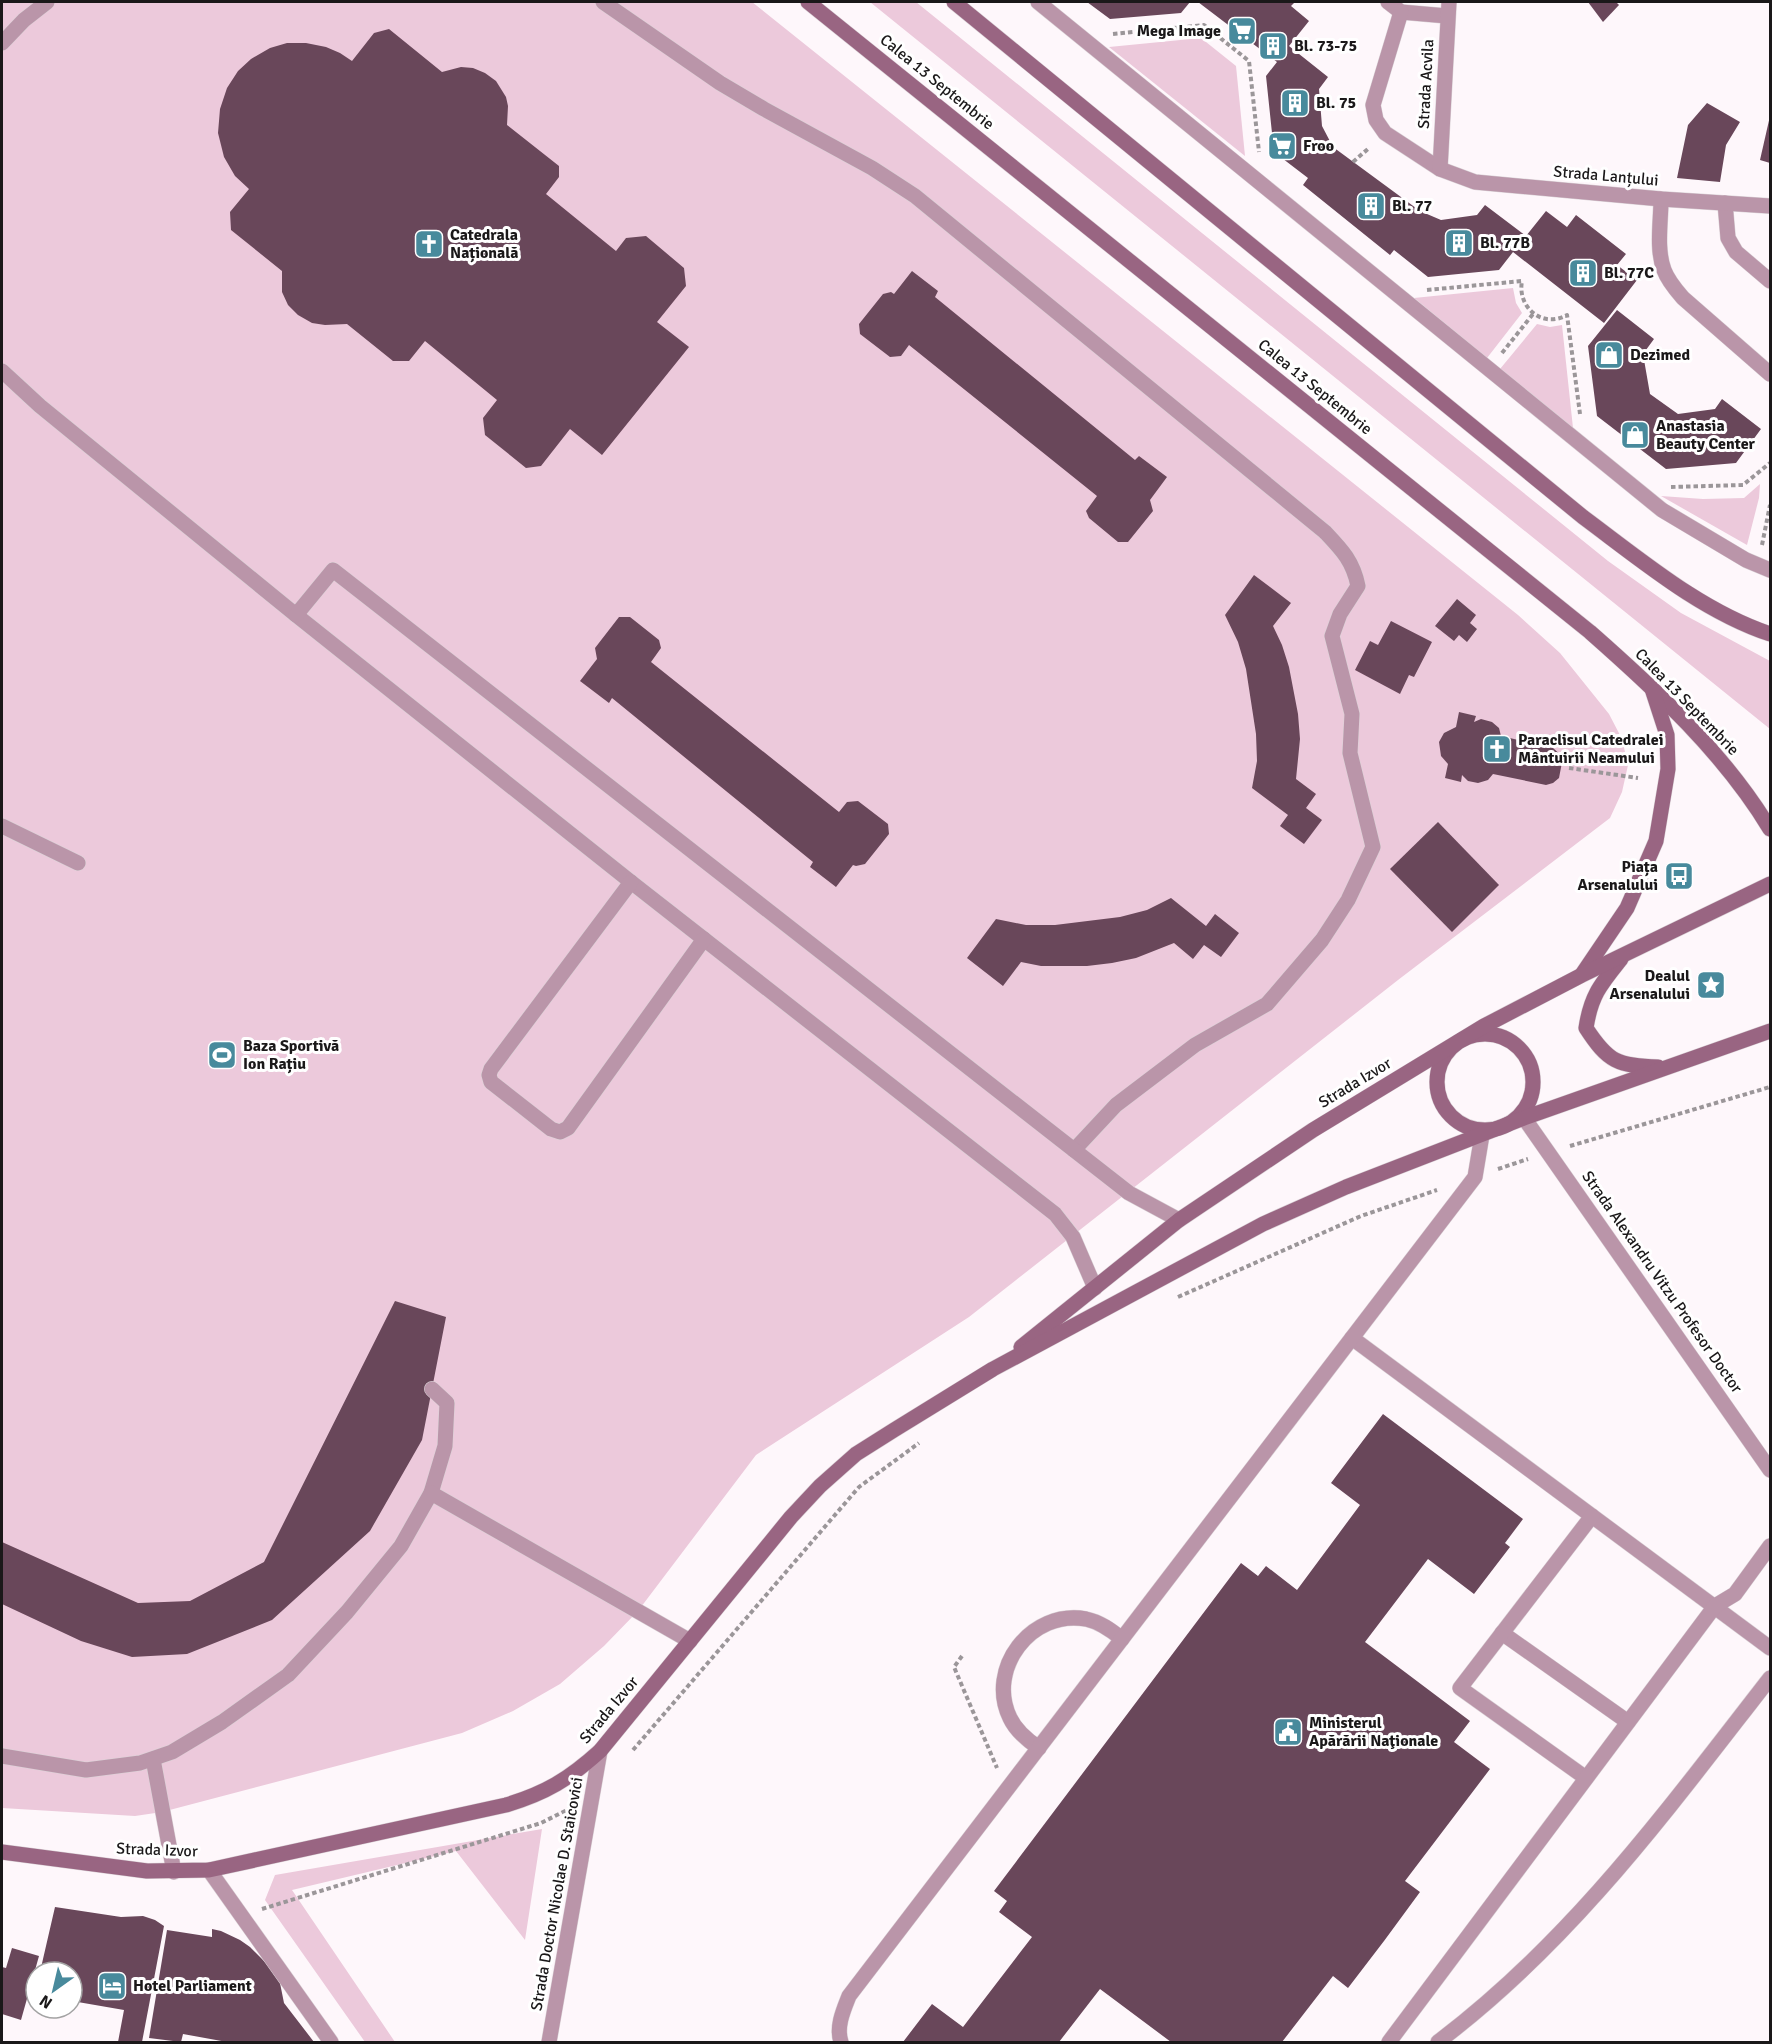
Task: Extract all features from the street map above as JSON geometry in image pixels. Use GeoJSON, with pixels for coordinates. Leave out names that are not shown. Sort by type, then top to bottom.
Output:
{"type":"FeatureCollection","features":[{"type":"Feature","properties":{"kind":"main road","name":"Calea 13 Septembrie"},"geometry":{"type":"LineString","coordinates":[[808,2],[1590,632],[1653,690],[1723,763],[1756,806],[1770,830]]}},
{"type":"Feature","properties":{"kind":"main road"},"geometry":{"type":"LineString","coordinates":[[954,2],[1583,517],[1690,594],[1731,617],[1770,634]]}},
{"type":"Feature","properties":{"kind":"main road"},"geometry":{"type":"LineString","coordinates":[[1582,975],[1627,908],[1656,841],[1668,769],[1666,735],[1653,690]]}},
{"type":"Feature","properties":{"kind":"main road","name":"Strada Izvor"},"geometry":{"type":"LineString","coordinates":[[993,1369],[1179,1220],[1313,1130],[1464,1038],[1582,975],[1770,884]]}},
{"type":"Feature","properties":{"kind":"main road"},"geometry":{"type":"LineString","coordinates":[[1625,954],[1599,987],[1589,1006],[1586,1028],[1599,1049],[1616,1061],[1634,1066],[1666,1067]]}},
{"type":"Feature","properties":{"kind":"main road","name":"Strada Izvor"},"geometry":{"type":"LineString","coordinates":[[2,1852],[147,1871],[209,1870],[529,1798],[556,1786],[600,1751],[791,1516],[856,1454],[894,1430],[993,1369],[1263,1224],[1346,1187],[1519,1119],[1770,1031]]}},
{"type":"Feature","properties":{"kind":"main road"},"geometry":{"type":"LineString","coordinates":[[1487,1133],[1465,1127],[1452,1118],[1442,1105],[1437,1091],[1437,1075],[1442,1060],[1451,1047],[1464,1038],[1480,1034],[1497,1035],[1511,1041],[1524,1052],[1531,1067],[1534,1083],[1531,1099],[1519,1119]]}},
{"type":"Feature","properties":{"kind":"street"},"geometry":{"type":"LineString","coordinates":[[2,43],[24,20],[47,2]]}},
{"type":"Feature","properties":{"kind":"street"},"geometry":{"type":"LineString","coordinates":[[603,2],[720,83],[764,110],[872,168],[915,196],[1325,532],[1346,554],[1355,571],[1358,586],[1340,614],[1332,636],[1352,714],[1350,753],[1373,848],[1348,900],[1322,940],[1267,1004],[1195,1045],[1116,1105],[1074,1150]]}},
{"type":"Feature","properties":{"kind":"street"},"geometry":{"type":"LineString","coordinates":[[1038,2],[1662,510],[1746,560],[1764,568]]}},
{"type":"Feature","properties":{"kind":"street"},"geometry":{"type":"LineString","coordinates":[[1388,2],[1401,12],[1448,9]]}},
{"type":"Feature","properties":{"kind":"street","name":"Strada Acvila"},"geometry":{"type":"LineString","coordinates":[[1440,169],[1448,9]]}},
{"type":"Feature","properties":{"kind":"street","name":"Strada Lanțului"},"geometry":{"type":"LineString","coordinates":[[1401,12],[1373,105],[1377,120],[1385,133],[1440,169],[1475,182],[1661,199],[1770,206]]}},
{"type":"Feature","properties":{"kind":"street"},"geometry":{"type":"LineString","coordinates":[[1661,199],[1660,245],[1664,270],[1672,284],[1683,298],[1770,374]]}},
{"type":"Feature","properties":{"kind":"street"},"geometry":{"type":"LineString","coordinates":[[1725,203],[1728,238],[1736,252],[1770,281]]}},
{"type":"Feature","properties":{"kind":"street"},"geometry":{"type":"LineString","coordinates":[[2,371],[296,615],[631,882],[1055,1214],[1073,1237],[1095,1288]]}},
{"type":"Feature","properties":{"kind":"street"},"geometry":{"type":"LineString","coordinates":[[296,615],[333,570],[1074,1150],[1129,1192],[1179,1220]]}},
{"type":"Feature","properties":{"kind":"street"},"geometry":{"type":"LineString","coordinates":[[2,826],[78,862]]}},
{"type":"Feature","properties":{"kind":"street"},"geometry":{"type":"LineString","coordinates":[[631,882],[491,1069],[490,1082],[551,1129],[560,1132],[568,1128],[704,939]]}},
{"type":"Feature","properties":{"kind":"street","name":"Strada Alexandru Vitzu Profesor Doctor"},"geometry":{"type":"LineString","coordinates":[[1519,1119],[1550,1152],[1770,1470]]}},
{"type":"Feature","properties":{"kind":"street"},"geometry":{"type":"LineString","coordinates":[[841,2043],[839,2036],[841,2017],[849,1996],[1475,1177],[1487,1133]]}},
{"type":"Feature","properties":{"kind":"street"},"geometry":{"type":"LineString","coordinates":[[1352,1338],[1770,1648]]}},
{"type":"Feature","properties":{"kind":"street"},"geometry":{"type":"LineString","coordinates":[[2,1756],[86,1770],[140,1763],[172,1752],[222,1722],[288,1675],[347,1612],[401,1546],[431,1493],[445,1446],[447,1403],[432,1389]]}},
{"type":"Feature","properties":{"kind":"street"},"geometry":{"type":"LineString","coordinates":[[431,1493],[690,1641]]}},
{"type":"Feature","properties":{"kind":"street"},"geometry":{"type":"LineString","coordinates":[[1586,1778],[1460,1688],[1592,1516]]}},
{"type":"Feature","properties":{"kind":"street"},"geometry":{"type":"LineString","coordinates":[[1389,2043],[1714,1606],[1735,1594],[1770,1546]]}},
{"type":"Feature","properties":{"kind":"street"},"geometry":{"type":"LineString","coordinates":[[1039,1748],[1023,1736],[1010,1718],[1004,1697],[1004,1675],[1012,1655],[1024,1637],[1042,1625],[1063,1619],[1086,1619],[1106,1627],[1122,1639]]}},
{"type":"Feature","properties":{"kind":"street"},"geometry":{"type":"LineString","coordinates":[[1502,1633],[1628,1722]]}},
{"type":"Feature","properties":{"kind":"street"},"geometry":{"type":"LineString","coordinates":[[1438,2043],[1491,2000],[1588,1904],[1628,1859],[1770,1678]]}},
{"type":"Feature","properties":{"kind":"street","name":"Strada Doctor Nicolae D. Staicovici"},"geometry":{"type":"LineString","coordinates":[[549,2043],[600,1751]]}},
{"type":"Feature","properties":{"kind":"street"},"geometry":{"type":"LineString","coordinates":[[153,1759],[174,1872]]}},
{"type":"Feature","properties":{"kind":"street"},"geometry":{"type":"LineString","coordinates":[[209,1870],[331,2043]]}},
{"type":"Feature","properties":{"kind":"path"},"geometry":{"type":"LineString","coordinates":[[1082,38],[1204,25],[1249,61],[1262,183]]}},
{"type":"Feature","properties":{"kind":"path"},"geometry":{"type":"LineString","coordinates":[[1396,293],[1522,281],[1522,297],[1533,314],[1552,320],[1567,315],[1584,446]]}},
{"type":"Feature","properties":{"kind":"path"},"geometry":{"type":"LineString","coordinates":[[1489,369],[1533,314]]}},
{"type":"Feature","properties":{"kind":"path"},"geometry":{"type":"LineString","coordinates":[[1633,486],[1691,488],[1743,485],[1770,463]]}},
{"type":"Feature","properties":{"kind":"path"},"geometry":{"type":"LineString","coordinates":[[1764,568],[1770,505]]}},
{"type":"Feature","properties":{"kind":"path"},"geometry":{"type":"LineString","coordinates":[[1569,768],[1638,778]]}},
{"type":"Feature","properties":{"kind":"path"},"geometry":{"type":"LineString","coordinates":[[1175,1299],[1361,1216],[1550,1152],[1770,1087]]}},
{"type":"Feature","properties":{"kind":"path"},"geometry":{"type":"LineString","coordinates":[[630,1753],[859,1487],[926,1438]]}},
{"type":"Feature","properties":{"kind":"path"},"geometry":{"type":"LineString","coordinates":[[962,1656],[954,1667],[1006,1791]]}},
{"type":"Feature","properties":{"kind":"path"},"geometry":{"type":"LineString","coordinates":[[241,1915],[540,1823],[592,1797]]}},
{"type":"Feature","properties":{"kind":"shaded area"},"geometry":{"type":"Polygon","coordinates":[[[2,2],[752,2],[1518,615],[1560,653],[1609,714],[1622,739],[1628,765],[1622,792],[1610,818],[1398,980],[969,1317],[756,1455],[638,1611],[604,1646],[560,1684],[513,1711],[462,1733],[162,1812],[135,1816],[2,1808],[2,2]]]}},
{"type":"Feature","properties":{"kind":"shaded area"},"geometry":{"type":"Polygon","coordinates":[[[870,2],[916,2],[1608,561],[1681,613],[1770,661],[1770,729],[870,2]]]}},
{"type":"Feature","properties":{"kind":"shaded area"},"geometry":{"type":"Polygon","coordinates":[[[1201,38],[1236,66],[1245,156],[1109,47],[1201,38]]]}},
{"type":"Feature","properties":{"kind":"shaded area"},"geometry":{"type":"Polygon","coordinates":[[[1513,288],[1516,303],[1522,313],[1487,358],[1414,298],[1513,288]]]}},
{"type":"Feature","properties":{"kind":"shaded area"},"geometry":{"type":"Polygon","coordinates":[[[1537,324],[1550,327],[1562,325],[1573,428],[1500,369],[1537,324]]]}},
{"type":"Feature","properties":{"kind":"shaded area"},"geometry":{"type":"Polygon","coordinates":[[[1760,484],[1759,498],[1747,545],[1661,496],[1703,499],[1744,498],[1760,484]]]}},
{"type":"Feature","properties":{"kind":"shaded area"},"geometry":{"type":"Polygon","coordinates":[[[542,1829],[525,1940],[456,1851],[292,1890],[395,2042],[365,2042],[265,1900],[275,1875],[542,1829]]]}},
{"type":"Feature","properties":{"kind":"building"},"geometry":{"type":"Polygon","coordinates":[[[1087,2],[1190,2],[1181,13],[1110,19],[1087,2]]]}},
{"type":"Feature","properties":{"kind":"building"},"geometry":{"type":"Polygon","coordinates":[[[1198,2],[1295,2],[1291,6],[1309,21],[1289,46],[1328,77],[1319,89],[1322,126],[1333,147],[1420,211],[1441,220],[1477,215],[1485,205],[1526,236],[1546,211],[1567,227],[1576,215],[1626,254],[1617,265],[1637,280],[1604,323],[1513,252],[1499,270],[1428,277],[1394,250],[1390,255],[1303,185],[1308,178],[1274,152],[1266,76],[1277,62],[1198,2]]]}},
{"type":"Feature","properties":{"kind":"building"},"geometry":{"type":"Polygon","coordinates":[[[1588,2],[1616,2],[1619,5],[1603,22],[1588,2]]]}},
{"type":"Feature","properties":{"kind":"building","name":"Catedrala Națională"},"geometry":{"type":"Polygon","coordinates":[[[389,29],[442,72],[461,67],[473,68],[496,81],[506,97],[507,125],[559,166],[559,177],[546,194],[616,251],[626,238],[646,236],[684,268],[686,286],[657,322],[689,347],[602,455],[570,429],[541,466],[526,468],[485,435],[483,418],[497,400],[425,341],[409,361],[393,361],[347,324],[312,323],[298,315],[288,305],[282,292],[282,271],[231,230],[230,212],[249,189],[235,176],[224,157],[218,133],[220,109],[227,88],[238,71],[251,59],[270,48],[287,43],[306,43],[326,47],[352,61],[374,33],[389,29]]]}},
{"type":"Feature","properties":{"kind":"building"},"geometry":{"type":"Polygon","coordinates":[[[1707,103],[1740,122],[1726,145],[1720,182],[1677,178],[1688,125],[1707,103]]]}},
{"type":"Feature","properties":{"kind":"building"},"geometry":{"type":"Polygon","coordinates":[[[1770,116],[1770,163],[1760,160],[1770,116]]]}},
{"type":"Feature","properties":{"kind":"building"},"geometry":{"type":"Polygon","coordinates":[[[912,271],[938,291],[935,297],[1135,460],[1139,456],[1167,477],[1150,500],[1153,511],[1128,542],[1118,542],[1089,518],[1086,511],[1097,496],[909,345],[901,356],[890,357],[860,334],[859,324],[883,294],[891,292],[894,294],[912,271]]]}},
{"type":"Feature","properties":{"kind":"building"},"geometry":{"type":"Polygon","coordinates":[[[1617,310],[1654,339],[1643,354],[1650,394],[1678,414],[1715,409],[1722,399],[1761,429],[1736,463],[1666,469],[1597,416],[1588,346],[1617,310]]]}},
{"type":"Feature","properties":{"kind":"building"},"geometry":{"type":"Polygon","coordinates":[[[1254,575],[1291,603],[1273,626],[1289,667],[1298,714],[1300,739],[1296,779],[1316,794],[1306,808],[1322,820],[1304,844],[1280,826],[1288,815],[1252,788],[1257,761],[1256,734],[1246,669],[1238,642],[1225,615],[1254,575]]]}},
{"type":"Feature","properties":{"kind":"building"},"geometry":{"type":"Polygon","coordinates":[[[1457,599],[1476,615],[1470,623],[1477,629],[1467,642],[1459,635],[1454,641],[1435,626],[1457,599]]]}},
{"type":"Feature","properties":{"kind":"building"},"geometry":{"type":"Polygon","coordinates":[[[619,617],[630,617],[659,640],[661,648],[651,662],[839,812],[847,802],[858,801],[888,824],[889,834],[865,864],[853,865],[836,887],[810,867],[813,862],[612,698],[609,703],[580,681],[597,659],[595,648],[619,617]]]}},
{"type":"Feature","properties":{"kind":"building"},"geometry":{"type":"Polygon","coordinates":[[[1391,621],[1432,642],[1414,677],[1409,675],[1400,694],[1355,670],[1370,641],[1378,645],[1391,621]]]}},
{"type":"Feature","properties":{"kind":"building","name":"Paraclisul Catedralei Mântuirii Neamului"},"geometry":{"type":"Polygon","coordinates":[[[1459,712],[1476,716],[1474,722],[1481,719],[1492,722],[1499,728],[1501,736],[1553,748],[1563,757],[1559,778],[1546,785],[1493,774],[1488,780],[1478,783],[1468,781],[1462,775],[1461,782],[1445,778],[1448,764],[1441,756],[1439,742],[1444,733],[1456,727],[1459,712]]]}},
{"type":"Feature","properties":{"kind":"building"},"geometry":{"type":"Polygon","coordinates":[[[1438,822],[1499,885],[1452,932],[1390,869],[1438,822]]]}},
{"type":"Feature","properties":{"kind":"building"},"geometry":{"type":"Polygon","coordinates":[[[1171,898],[1206,926],[1215,914],[1239,933],[1221,957],[1204,945],[1193,959],[1174,943],[1136,958],[1112,963],[1087,966],[1041,966],[1021,962],[1003,986],[967,958],[996,919],[1026,925],[1055,925],[1120,917],[1147,910],[1171,898]]]}},
{"type":"Feature","properties":{"kind":"building"},"geometry":{"type":"Polygon","coordinates":[[[395,1301],[446,1317],[422,1440],[370,1531],[272,1620],[187,1654],[132,1657],[81,1641],[2,1604],[2,1542],[138,1603],[190,1601],[264,1562],[395,1301]]]}},
{"type":"Feature","properties":{"kind":"building","name":"Ministerul Apărării Naţionale"},"geometry":{"type":"Polygon","coordinates":[[[1383,1414],[1523,1519],[1505,1543],[1510,1547],[1474,1594],[1428,1559],[1365,1642],[1470,1721],[1454,1742],[1490,1769],[1405,1881],[1420,1892],[1384,1941],[1348,1988],[1333,1976],[1282,2042],[1171,2042],[1100,1989],[1059,2042],[903,2042],[932,2004],[963,2027],[1032,1937],[999,1912],[1007,1901],[994,1891],[1241,1563],[1258,1576],[1266,1566],[1297,1590],[1360,1505],[1331,1483],[1383,1414]]]}},
{"type":"Feature","properties":{"kind":"building","name":"Hotel Parliament"},"geometry":{"type":"Polygon","coordinates":[[[55,1907],[121,1917],[143,1916],[164,1926],[142,2042],[118,2042],[124,2010],[84,2003],[84,1960],[43,1960],[55,1907]]]}},
{"type":"Feature","properties":{"kind":"building"},"geometry":{"type":"Polygon","coordinates":[[[212,1929],[240,1940],[271,1968],[280,1983],[284,2003],[314,2042],[227,2042],[183,2034],[181,2042],[149,2038],[167,1930],[212,1937],[212,1929]]]}},
{"type":"Feature","properties":{"kind":"building"},"geometry":{"type":"Polygon","coordinates":[[[12,1948],[39,1956],[38,1960],[24,1960],[24,2009],[21,2020],[2,2014],[2,1967],[6,1968],[12,1948]]]}},
{"type":"Feature","properties":{"kind":"place","name":"Mega Image"},"geometry":{"type":"Point","coordinates":[1242,31]}},
{"type":"Feature","properties":{"kind":"place","name":"Bl. 73-75"},"geometry":{"type":"Point","coordinates":[1273,46]}},
{"type":"Feature","properties":{"kind":"place","name":"Bl. 75"},"geometry":{"type":"Point","coordinates":[1295,103]}},
{"type":"Feature","properties":{"kind":"place","name":"Froo"},"geometry":{"type":"Point","coordinates":[1282,146]}},
{"type":"Feature","properties":{"kind":"place","name":"Bl. 77"},"geometry":{"type":"Point","coordinates":[1371,206]}},
{"type":"Feature","properties":{"kind":"place","name":"Bl. 77B"},"geometry":{"type":"Point","coordinates":[1459,243]}},
{"type":"Feature","properties":{"kind":"place","name":"Catedrala Națională"},"geometry":{"type":"Point","coordinates":[429,244]}},
{"type":"Feature","properties":{"kind":"place","name":"Bl. 77C"},"geometry":{"type":"Point","coordinates":[1583,273]}},
{"type":"Feature","properties":{"kind":"place","name":"Dezimed"},"geometry":{"type":"Point","coordinates":[1609,355]}},
{"type":"Feature","properties":{"kind":"place","name":"Anastasia Beauty Center"},"geometry":{"type":"Point","coordinates":[1635,435]}},
{"type":"Feature","properties":{"kind":"place","name":"Paraclisul Catedralei Mântuirii Neamului"},"geometry":{"type":"Point","coordinates":[1497,749]}},
{"type":"Feature","properties":{"kind":"place","name":"Piața Arsenalului"},"geometry":{"type":"Point","coordinates":[1679,876]}},
{"type":"Feature","properties":{"kind":"place","name":"Dealul Arsenalului"},"geometry":{"type":"Point","coordinates":[1711,985]}},
{"type":"Feature","properties":{"kind":"place","name":"Baza Sportivă Ion Rațiu"},"geometry":{"type":"Point","coordinates":[222,1055]}},
{"type":"Feature","properties":{"kind":"place","name":"Ministerul Apărării Naţionale"},"geometry":{"type":"Point","coordinates":[1288,1732]}},
{"type":"Feature","properties":{"kind":"place","name":"Hotel Parliament"},"geometry":{"type":"Point","coordinates":[112,1986]}}]}
